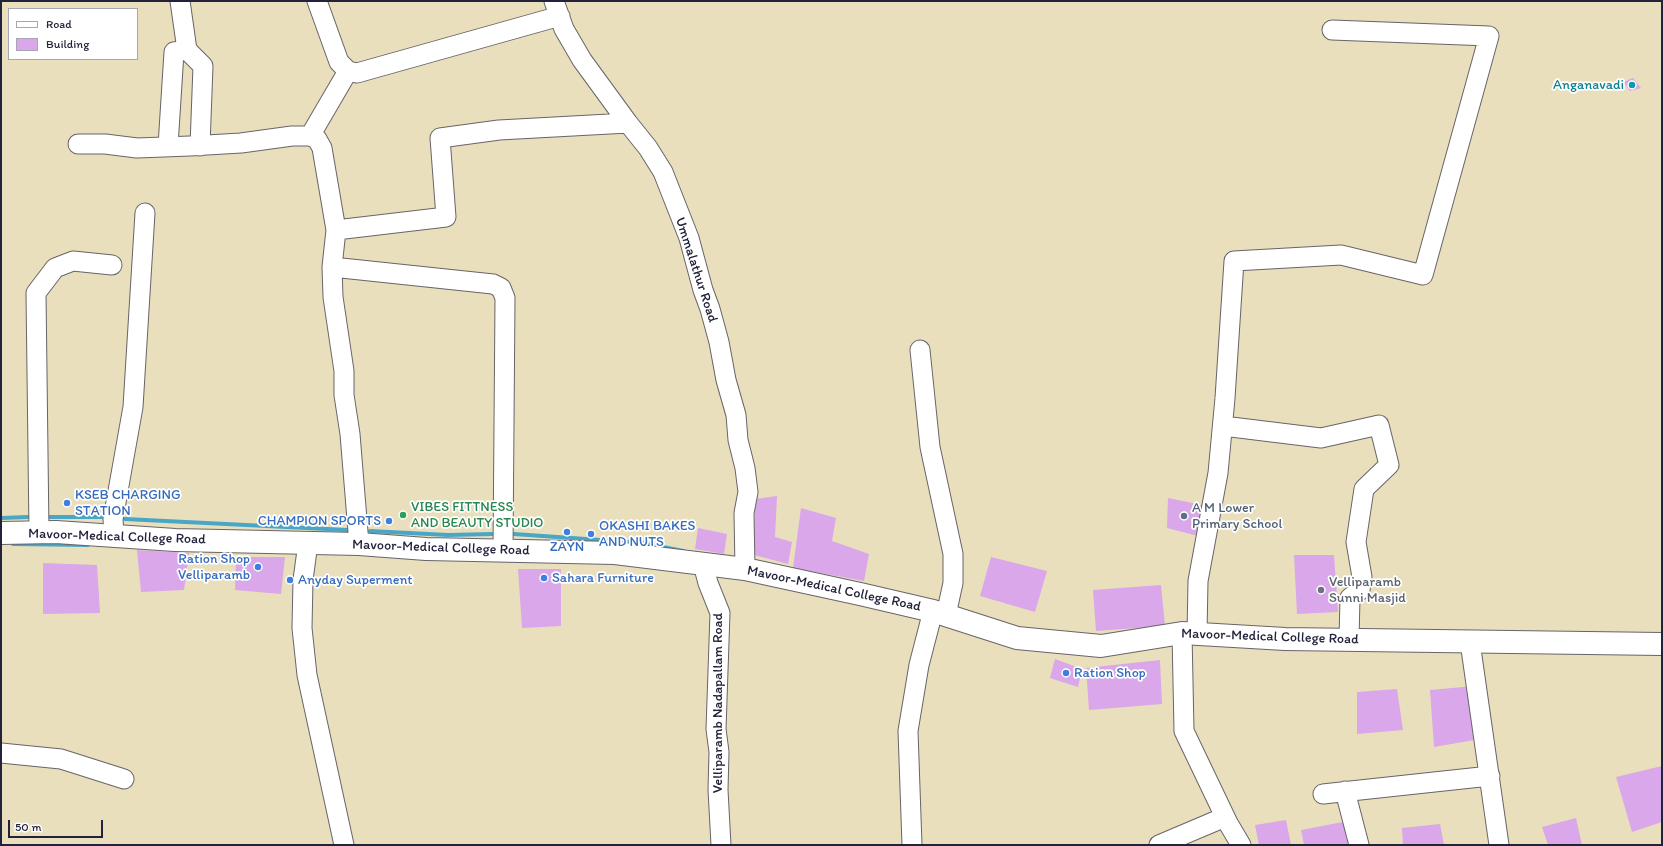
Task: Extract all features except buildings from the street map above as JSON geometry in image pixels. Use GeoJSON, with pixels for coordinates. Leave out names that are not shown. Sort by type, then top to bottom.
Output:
{"type":"FeatureCollection","features":[{"type":"Feature","properties":{"kind":"main road","name":"Mavoor-Medical College Road"},"geometry":{"type":"LineString","coordinates":[[1,533],[114,536],[175,540],[359,544],[426,549],[614,553],[745,569],[940,613],[1017,638],[1101,646],[1190,634],[1285,639],[1662,644]]}},
{"type":"Feature","properties":{"kind":"street"},"geometry":{"type":"LineString","coordinates":[[180,1],[187,50],[203,66],[200,146]]}},
{"type":"Feature","properties":{"kind":"street"},"geometry":{"type":"LineString","coordinates":[[317,1],[339,62],[348,71],[357,73],[557,8]]}},
{"type":"Feature","properties":{"kind":"street","name":"Ummalathur Road"},"geometry":{"type":"LineString","coordinates":[[557,8],[564,29],[582,60],[648,148],[662,172],[689,238],[719,342],[726,380],[736,415],[738,440],[745,468],[748,492],[744,513],[745,569]]}},
{"type":"Feature","properties":{"kind":"street"},"geometry":{"type":"LineString","coordinates":[[1241,845],[1184,731],[1190,634],[1218,473],[1234,260],[1341,255],[1422,275],[1489,36],[1332,30]]}},
{"type":"Feature","properties":{"kind":"street"},"geometry":{"type":"LineString","coordinates":[[168,146],[174,52],[187,50]]}},
{"type":"Feature","properties":{"kind":"street"},"geometry":{"type":"LineString","coordinates":[[310,136],[348,71]]}},
{"type":"Feature","properties":{"kind":"street"},"geometry":{"type":"LineString","coordinates":[[336,230],[446,217],[440,138],[499,130],[628,123]]}},
{"type":"Feature","properties":{"kind":"street"},"geometry":{"type":"LineString","coordinates":[[78,144],[105,144],[137,148],[241,143],[292,136],[310,136],[317,140],[322,148],[336,230],[332,267],[334,297],[344,371],[344,395],[350,434],[359,544]]}},
{"type":"Feature","properties":{"kind":"street"},"geometry":{"type":"LineString","coordinates":[[114,536],[113,519],[133,407],[145,213]]}},
{"type":"Feature","properties":{"kind":"street"},"geometry":{"type":"LineString","coordinates":[[39,533],[36,293],[55,268],[72,261],[112,265]]}},
{"type":"Feature","properties":{"kind":"street"},"geometry":{"type":"LineString","coordinates":[[332,267],[493,284],[501,288],[505,298],[503,551]]}},
{"type":"Feature","properties":{"kind":"street"},"geometry":{"type":"LineString","coordinates":[[912,845],[908,731],[919,665],[953,583],[953,554],[930,447],[920,350]]}},
{"type":"Feature","properties":{"kind":"street"},"geometry":{"type":"LineString","coordinates":[[1222,426],[1321,438],[1379,425],[1389,465],[1364,489],[1356,542],[1362,577],[1360,590],[1350,598],[1349,640]]}},
{"type":"Feature","properties":{"kind":"street"},"geometry":{"type":"LineString","coordinates":[[308,543],[303,580],[302,628],[307,675],[344,845]]}},
{"type":"Feature","properties":{"kind":"street","name":"Velliparamb Nadapallam Road"},"geometry":{"type":"LineString","coordinates":[[703,564],[708,583],[720,613],[716,729],[719,752],[718,790],[721,845]]}},
{"type":"Feature","properties":{"kind":"street"},"geometry":{"type":"LineString","coordinates":[[1470,642],[1500,845]]}},
{"type":"Feature","properties":{"kind":"street"},"geometry":{"type":"LineString","coordinates":[[1,753],[61,759],[124,779]]}},
{"type":"Feature","properties":{"kind":"street"},"geometry":{"type":"LineString","coordinates":[[1323,794],[1490,776]]}},
{"type":"Feature","properties":{"kind":"street"},"geometry":{"type":"LineString","coordinates":[[1345,791],[1359,845]]}},
{"type":"Feature","properties":{"kind":"street"},"geometry":{"type":"LineString","coordinates":[[1159,845],[1226,817]]}},
{"type":"Feature","properties":{"kind":"waterway"},"geometry":{"type":"LineString","coordinates":[[1,518],[28,517]]}},
{"type":"Feature","properties":{"kind":"waterway"},"geometry":{"type":"LineString","coordinates":[[49,517],[102,517]]}},
{"type":"Feature","properties":{"kind":"waterway"},"geometry":{"type":"LineString","coordinates":[[125,519],[347,530]]}},
{"type":"Feature","properties":{"kind":"waterway"},"geometry":{"type":"LineString","coordinates":[[370,531],[448,535],[493,534]]}},
{"type":"Feature","properties":{"kind":"waterway"},"geometry":{"type":"LineString","coordinates":[[514,534],[643,543],[683,551]]}},
{"type":"Feature","properties":{"kind":"waterway"},"geometry":{"type":"LineString","coordinates":[[13,544],[88,545]]}},
{"type":"Feature","properties":{"kind":"place","name":"Anganavadi"},"geometry":{"type":"Point","coordinates":[1632,85]}},
{"type":"Feature","properties":{"kind":"place","name":"KSEB CHARGING STATION"},"geometry":{"type":"Point","coordinates":[67,503]}},
{"type":"Feature","properties":{"kind":"place","name":"VIBES FITTNESS AND BEAUTY STUDIO"},"geometry":{"type":"Point","coordinates":[403,515]}},
{"type":"Feature","properties":{"kind":"place","name":"A M Lower Primary School"},"geometry":{"type":"Point","coordinates":[1184,516]}},
{"type":"Feature","properties":{"kind":"place","name":"CHAMPION SPORTS"},"geometry":{"type":"Point","coordinates":[389,521]}},
{"type":"Feature","properties":{"kind":"place","name":"ZAYN"},"geometry":{"type":"Point","coordinates":[567,532]}},
{"type":"Feature","properties":{"kind":"place","name":"OKASHI BAKES AND NUTS"},"geometry":{"type":"Point","coordinates":[591,534]}},
{"type":"Feature","properties":{"kind":"place","name":"Ration Shop Velliparamb"},"geometry":{"type":"Point","coordinates":[258,567]}},
{"type":"Feature","properties":{"kind":"place","name":"Sahara Furniture"},"geometry":{"type":"Point","coordinates":[544,578]}},
{"type":"Feature","properties":{"kind":"place","name":"Anyday Superment"},"geometry":{"type":"Point","coordinates":[290,580]}},
{"type":"Feature","properties":{"kind":"place","name":"Velliparamb Sunni Masjid"},"geometry":{"type":"Point","coordinates":[1321,590]}},
{"type":"Feature","properties":{"kind":"place","name":"Ration Shop"},"geometry":{"type":"Point","coordinates":[1066,673]}}]}
